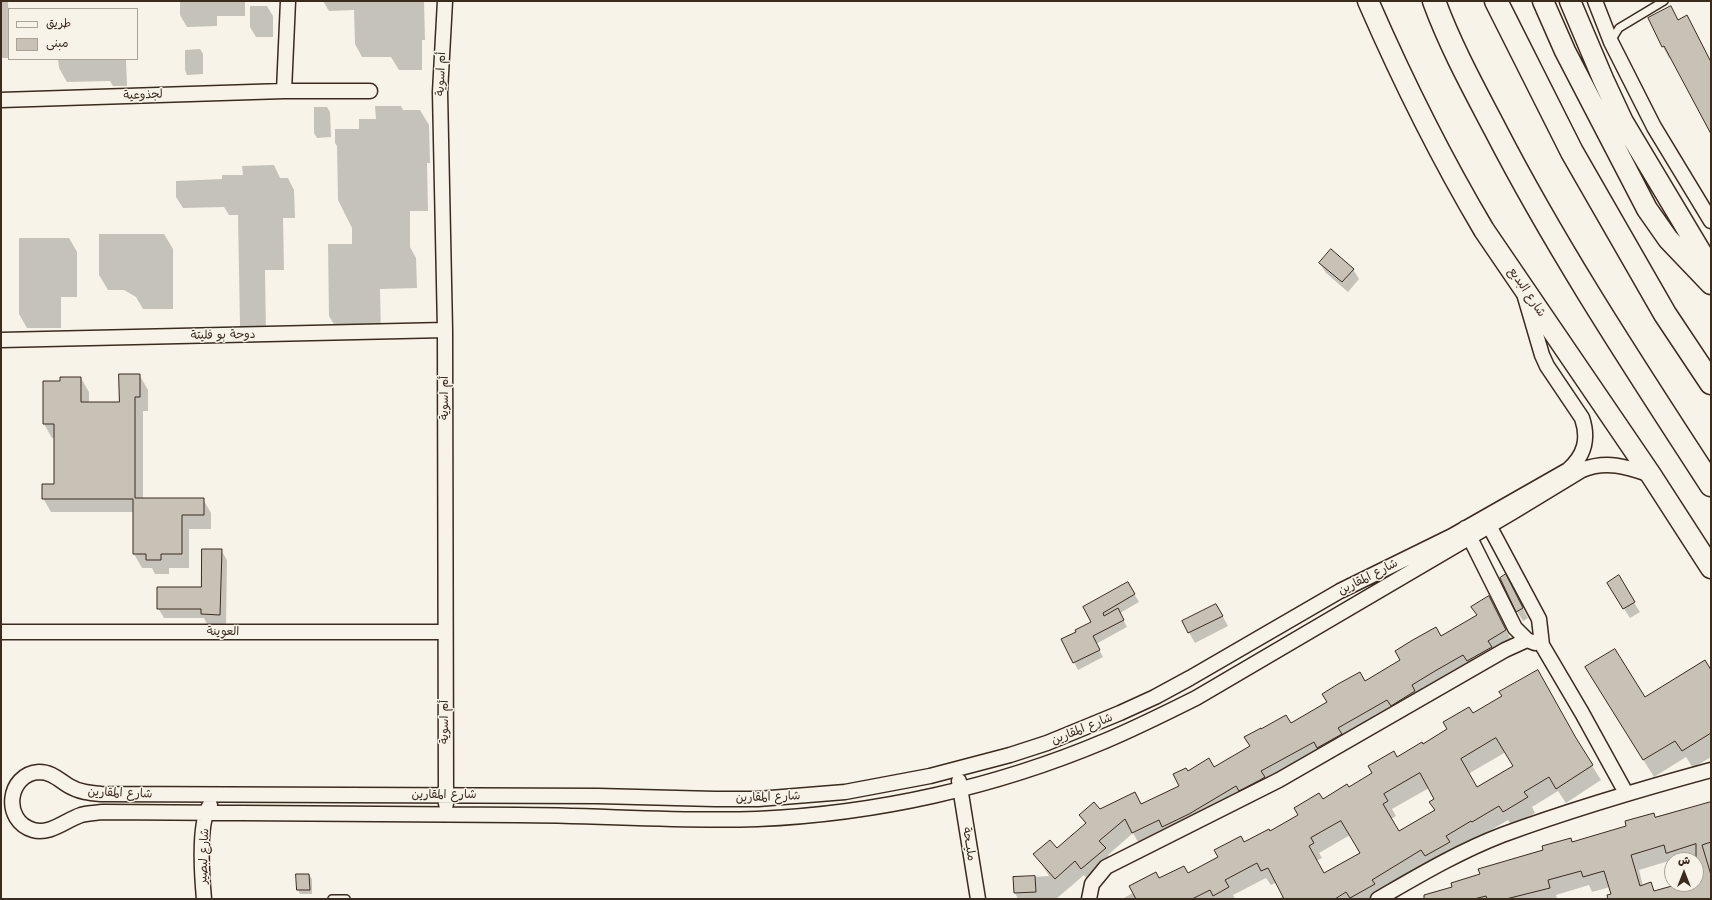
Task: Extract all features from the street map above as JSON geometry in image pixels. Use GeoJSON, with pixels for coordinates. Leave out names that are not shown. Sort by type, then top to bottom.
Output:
{"type":"FeatureCollection","features":[{"type":"Feature","properties":{"kind":"highway"},"geometry":{"type":"LineString","coordinates":[[1434,1],[1473,87],[1527,190],[1609,328],[1711,486]]}},
{"type":"Feature","properties":{"kind":"highway"},"geometry":{"type":"LineString","coordinates":[[1496,1],[1572,152],[1665,314],[1711,384]]}},
{"type":"Feature","properties":{"kind":"main road","name":"شارع البديع"},"geometry":{"type":"LineString","coordinates":[[1368,1],[1388,47],[1459,188],[1484,230],[1651,475],[1711,568]]}},
{"type":"Feature","properties":{"kind":"main road"},"geometry":{"type":"LineString","coordinates":[[1543,1],[1565,51],[1647,209],[1668,239],[1711,284]]}},
{"type":"Feature","properties":{"kind":"main road"},"geometry":{"type":"LineString","coordinates":[[1570,1],[1623,122],[1711,269]]}},
{"type":"Feature","properties":{"kind":"street"},"geometry":{"type":"LineString","coordinates":[[284,91],[288,1]]}},
{"type":"Feature","properties":{"kind":"street","name":"أم اسوية"},"geometry":{"type":"LineString","coordinates":[[445,1],[440,92],[445,330],[446,815]]}},
{"type":"Feature","properties":{"kind":"street"},"geometry":{"type":"LineString","coordinates":[[1595,1],[1610,42],[1654,127],[1711,221]]}},
{"type":"Feature","properties":{"kind":"street","name":"لجذوعية"},"geometry":{"type":"LineString","coordinates":[[1,100],[284,91],[370,91]]}},
{"type":"Feature","properties":{"kind":"street","name":"شارع المقارين"},"geometry":{"type":"LineString","coordinates":[[1487,522],[1568,470],[1576,463],[1585,446],[1586,432],[1582,418],[1547,366],[1542,355],[1521,283]]}},
{"type":"Feature","properties":{"kind":"street","name":"دوحة بو فليتة"},"geometry":{"type":"LineString","coordinates":[[1,340],[445,330]]}},
{"type":"Feature","properties":{"kind":"street","name":"شارع المقارين"},"geometry":{"type":"LineString","coordinates":[[1468,532],[1452,536],[1340,591],[1190,678],[1141,703],[1084,729],[1047,743],[923,778],[859,789],[802,796],[758,799],[90,793],[69,786],[55,776],[40,772],[25,776],[19,781],[12,794],[12,809],[20,822],[26,827],[41,831],[48,830],[81,816],[97,812],[519,815],[716,820],[757,819],[839,812],[900,802],[960,789],[1008,776],[1057,760],[1104,742],[1150,721],[1196,698],[1468,532],[1591,466],[1607,464],[1622,465],[1651,475]]}},
{"type":"Feature","properties":{"kind":"street"},"geometry":{"type":"LineString","coordinates":[[1487,522],[1539,619],[1542,645],[1582,713],[1626,793]]}},
{"type":"Feature","properties":{"kind":"street"},"geometry":{"type":"LineString","coordinates":[[1468,532],[1515,628],[1527,640],[1542,645]]}},
{"type":"Feature","properties":{"kind":"street","name":"العوينة"},"geometry":{"type":"LineString","coordinates":[[1,632],[445,632]]}},
{"type":"Feature","properties":{"kind":"street"},"geometry":{"type":"LineString","coordinates":[[1090,899],[1092,884],[1106,867],[1279,780],[1505,650],[1527,640]]}},
{"type":"Feature","properties":{"kind":"street","name":"مليــحة"},"geometry":{"type":"LineString","coordinates":[[957,769],[978,899]]}},
{"type":"Feature","properties":{"kind":"street"},"geometry":{"type":"LineString","coordinates":[[1378,899],[1439,864],[1501,836],[1626,793],[1711,770]]}},
{"type":"Feature","properties":{"kind":"street"},"geometry":{"type":"LineString","coordinates":[[207,813],[212,802],[221,794]]}},
{"type":"Feature","properties":{"kind":"street","name":"شارع لبصير"},"geometry":{"type":"LineString","coordinates":[[204,899],[203,846],[207,813]]}},
{"type":"Feature","properties":{"kind":"lane"},"geometry":{"type":"LineString","coordinates":[[1610,42],[1619,28],[1664,1]]}},
{"type":"Feature","properties":{"kind":"lane"},"geometry":{"type":"LineString","coordinates":[[332,899],[346,899]]}},
{"type":"Feature","properties":{"kind":"building"},"geometry":{"type":"Polygon","coordinates":[[[1671,6],[1678,20],[1687,15],[1711,62],[1711,134],[1664,46],[1662,47],[1648,18],[1671,6]]]}},
{"type":"Feature","properties":{"kind":"building"},"geometry":{"type":"Polygon","coordinates":[[[1331,249],[1354,269],[1342,282],[1319,263],[1331,249]]]}},
{"type":"Feature","properties":{"kind":"building"},"geometry":{"type":"Polygon","coordinates":[[[119,374],[140,374],[140,397],[135,397],[135,498],[204,498],[204,515],[182,515],[182,554],[161,554],[161,560],[146,560],[146,554],[133,554],[133,499],[42,499],[42,484],[54,484],[54,424],[43,424],[43,381],[60,381],[60,377],[81,377],[81,402],[119,402],[119,374]]]}},
{"type":"Feature","properties":{"kind":"building"},"geometry":{"type":"Polygon","coordinates":[[[202,549],[222,549],[220,615],[201,614],[201,609],[157,609],[157,587],[201,587],[202,549]]]}},
{"type":"Feature","properties":{"kind":"building"},"geometry":{"type":"Polygon","coordinates":[[[1506,574],[1523,608],[1516,612],[1500,578],[1506,574]]]}},
{"type":"Feature","properties":{"kind":"building"},"geometry":{"type":"Polygon","coordinates":[[[1619,575],[1635,602],[1623,609],[1607,583],[1619,575]]]}},
{"type":"Feature","properties":{"kind":"building"},"geometry":{"type":"Polygon","coordinates":[[[1128,582],[1135,594],[1103,613],[1104,616],[1118,608],[1124,620],[1093,636],[1100,650],[1073,663],[1061,639],[1076,632],[1075,630],[1091,622],[1083,607],[1128,582]]]}},
{"type":"Feature","properties":{"kind":"building"},"geometry":{"type":"Polygon","coordinates":[[[1489,596],[1506,630],[1488,641],[1492,647],[1467,661],[1463,655],[1435,671],[1412,685],[1415,691],[1391,706],[1387,700],[1338,728],[1342,734],[1317,748],[1314,742],[1261,771],[1265,777],[1260,780],[1239,791],[1236,786],[1189,814],[1162,827],[1159,820],[1132,833],[1125,819],[1099,841],[1106,848],[1081,869],[1075,861],[1055,879],[1033,854],[1050,840],[1057,848],[1086,823],[1079,815],[1094,802],[1100,809],[1135,792],[1141,804],[1179,786],[1173,774],[1186,768],[1188,771],[1209,758],[1214,767],[1250,746],[1244,737],[1286,715],[1291,723],[1327,702],[1322,694],[1338,684],[1360,672],[1365,681],[1400,660],[1395,651],[1411,641],[1436,627],[1441,636],[1477,615],[1471,607],[1489,596]]]}},
{"type":"Feature","properties":{"kind":"building"},"geometry":{"type":"Polygon","coordinates":[[[1216,604],[1223,616],[1188,633],[1182,621],[1216,604]]]}},
{"type":"Feature","properties":{"kind":"building"},"geometry":{"type":"Polygon","coordinates":[[[1615,649],[1645,697],[1705,660],[1711,670],[1711,733],[1682,751],[1675,741],[1643,760],[1585,667],[1615,649]]]}},
{"type":"Feature","properties":{"kind":"building"},"geometry":{"type":"Polygon","coordinates":[[[1538,670],[1593,765],[1556,789],[1549,777],[1524,792],[1528,797],[1503,812],[1499,806],[1472,822],[1471,821],[1446,836],[1450,842],[1425,856],[1421,850],[1372,880],[1375,884],[1350,898],[1346,892],[1335,899],[1284,899],[1268,868],[1261,871],[1257,863],[1225,880],[1229,887],[1213,896],[1210,890],[1192,899],[1136,899],[1129,886],[1156,872],[1159,878],[1184,866],[1188,873],[1218,857],[1214,850],[1241,836],[1244,842],[1269,829],[1270,831],[1298,815],[1294,808],[1319,793],[1323,799],[1347,784],[1349,787],[1372,773],[1368,766],[1394,751],[1397,757],[1422,742],[1423,744],[1447,729],[1443,722],[1469,707],[1473,713],[1502,696],[1499,692],[1538,670]],[[1496,738],[1461,759],[1477,787],[1513,766],[1496,738]],[[1420,773],[1384,794],[1388,801],[1383,804],[1399,831],[1435,810],[1429,802],[1434,799],[1420,773]],[[1341,821],[1311,838],[1314,843],[1309,846],[1324,873],[1360,853],[1341,821]]]}},
{"type":"Feature","properties":{"kind":"building"},"geometry":{"type":"Polygon","coordinates":[[[1711,802],[1711,842],[1702,845],[1711,875],[1711,899],[1608,899],[1607,895],[1611,894],[1604,871],[1583,877],[1581,871],[1548,880],[1550,888],[1506,899],[1487,899],[1486,896],[1474,899],[1424,899],[1424,895],[1452,887],[1451,883],[1480,874],[1478,869],[1543,850],[1542,846],[1571,838],[1572,842],[1626,826],[1625,821],[1654,813],[1655,817],[1711,802]]]}},
{"type":"Feature","properties":{"kind":"building"},"geometry":{"type":"Polygon","coordinates":[[[296,874],[309,874],[310,890],[297,890],[296,874]]]}},
{"type":"Feature","properties":{"kind":"building"},"geometry":{"type":"Polygon","coordinates":[[[1035,876],[1036,892],[1014,893],[1013,877],[1035,876]]]}}]}
